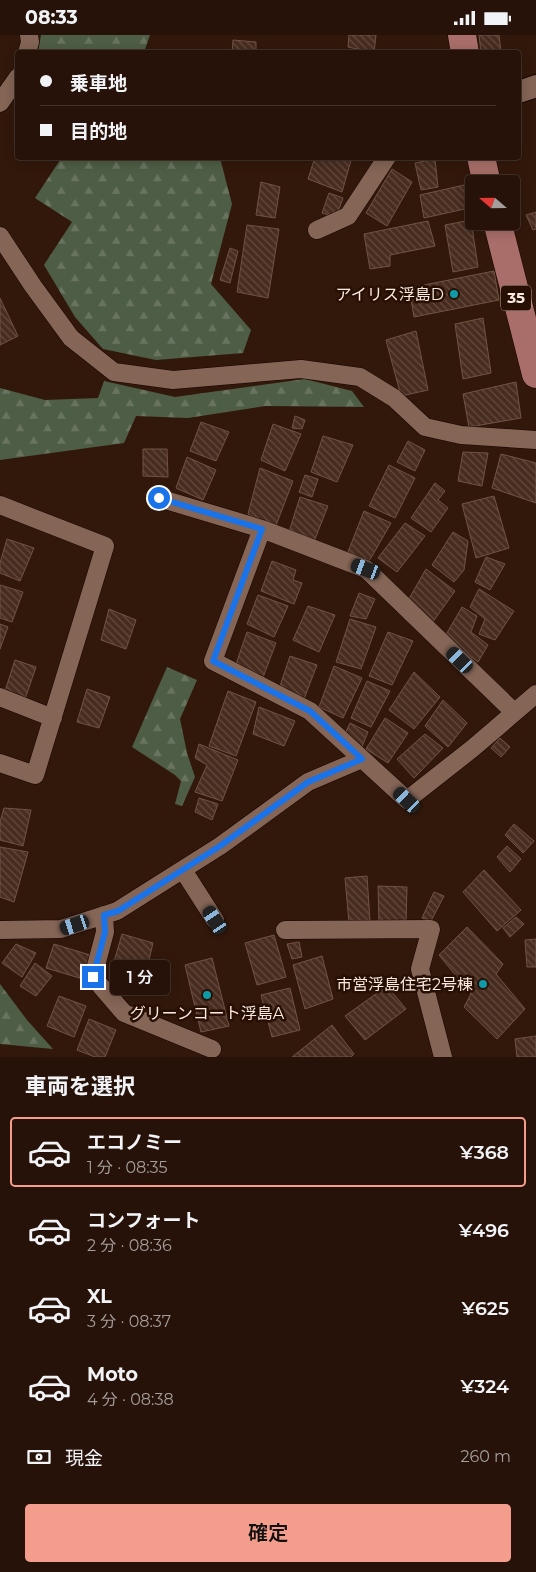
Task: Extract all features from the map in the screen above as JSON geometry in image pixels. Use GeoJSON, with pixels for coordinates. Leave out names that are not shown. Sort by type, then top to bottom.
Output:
{"type":"FeatureCollection","features":[{"type":"Feature","properties":{"kind":"main road"},"geometry":{"type":"LineString","coordinates":[[462,35],[464,50]]}},
{"type":"Feature","properties":{"kind":"main road"},"geometry":{"type":"LineString","coordinates":[[482,160],[485,175]]}},
{"type":"Feature","properties":{"kind":"main road","name":"35"},"geometry":{"type":"LineString","coordinates":[[499,230],[536,374]]}},
{"type":"Feature","properties":{"kind":"street"},"geometry":{"type":"LineString","coordinates":[[29,35],[29,50]]}},
{"type":"Feature","properties":{"kind":"street"},"geometry":{"type":"LineString","coordinates":[[0,103],[15,81]]}},
{"type":"Feature","properties":{"kind":"street"},"geometry":{"type":"LineString","coordinates":[[317,230],[348,216],[385,160]]}},
{"type":"Feature","properties":{"kind":"street"},"geometry":{"type":"LineString","coordinates":[[0,236],[71,338],[114,372],[173,380],[301,369],[360,377],[394,398],[425,427],[461,435],[536,439]]}},
{"type":"Feature","properties":{"kind":"street"},"geometry":{"type":"LineString","coordinates":[[159,498],[262,529],[366,569],[514,712]]}},
{"type":"Feature","properties":{"kind":"street"},"geometry":{"type":"LineString","coordinates":[[0,505],[105,546],[35,775],[0,763]]}},
{"type":"Feature","properties":{"kind":"street"},"geometry":{"type":"LineString","coordinates":[[262,529],[213,661],[310,711],[407,800],[473,748],[536,694]]}},
{"type":"Feature","properties":{"kind":"street"},"geometry":{"type":"LineString","coordinates":[[0,697],[53,718]]}},
{"type":"Feature","properties":{"kind":"street"},"geometry":{"type":"LineString","coordinates":[[0,930],[61,929],[118,911],[220,846],[308,782],[362,759]]}},
{"type":"Feature","properties":{"kind":"street"},"geometry":{"type":"LineString","coordinates":[[183,870],[215,920]]}},
{"type":"Feature","properties":{"kind":"street"},"geometry":{"type":"LineString","coordinates":[[104,915],[105,932],[93,977],[124,1013],[212,1049]]}},
{"type":"Feature","properties":{"kind":"street"},"geometry":{"type":"LineString","coordinates":[[285,931],[431,929],[420,969],[443,1057]]}},
{"type":"Feature","properties":{"kind":"green space"},"geometry":{"type":"Polygon","coordinates":[[[41,35],[150,35],[145,50],[38,50],[41,35]]]}},
{"type":"Feature","properties":{"kind":"green space"},"geometry":{"type":"Polygon","coordinates":[[[60,160],[221,160],[232,204],[211,284],[251,330],[243,353],[156,360],[103,349],[75,317],[44,265],[72,222],[35,198],[60,160]]]}},
{"type":"Feature","properties":{"kind":"green space"},"geometry":{"type":"Polygon","coordinates":[[[305,379],[352,391],[364,407],[265,406],[188,418],[136,416],[124,443],[0,460],[0,388],[45,400],[98,398],[104,381],[175,397],[305,379]]]}},
{"type":"Feature","properties":{"kind":"green space"},"geometry":{"type":"Polygon","coordinates":[[[167,667],[197,680],[180,719],[187,753],[195,777],[182,806],[175,804],[181,781],[175,775],[132,747],[167,667]]]}},
{"type":"Feature","properties":{"kind":"green space"},"geometry":{"type":"Polygon","coordinates":[[[0,984],[27,1020],[53,1049],[0,1044],[0,984]]]}},
{"type":"Feature","properties":{"kind":"building"},"geometry":{"type":"Polygon","coordinates":[[[349,35],[376,35],[374,50],[361,50],[348,47],[349,35]]]}},
{"type":"Feature","properties":{"kind":"building"},"geometry":{"type":"Polygon","coordinates":[[[479,35],[499,35],[501,50],[481,50],[479,35]]]}},
{"type":"Feature","properties":{"kind":"building"},"geometry":{"type":"Polygon","coordinates":[[[233,40],[256,42],[256,50],[232,50],[233,40]]]}},
{"type":"Feature","properties":{"kind":"building"},"geometry":{"type":"Polygon","coordinates":[[[314,160],[351,160],[342,192],[308,179],[314,160]]]}},
{"type":"Feature","properties":{"kind":"building"},"geometry":{"type":"Polygon","coordinates":[[[435,160],[438,187],[421,190],[415,163],[435,160]]]}},
{"type":"Feature","properties":{"kind":"building"},"geometry":{"type":"Polygon","coordinates":[[[392,169],[412,182],[387,226],[366,213],[392,169]]]}},
{"type":"Feature","properties":{"kind":"building"},"geometry":{"type":"Polygon","coordinates":[[[261,182],[280,187],[275,218],[256,215],[261,182]]]}},
{"type":"Feature","properties":{"kind":"building"},"geometry":{"type":"Polygon","coordinates":[[[464,185],[465,209],[424,218],[420,195],[464,185]]]}},
{"type":"Feature","properties":{"kind":"building"},"geometry":{"type":"Polygon","coordinates":[[[329,193],[343,198],[336,217],[322,213],[329,193]]]}},
{"type":"Feature","properties":{"kind":"building"},"geometry":{"type":"Polygon","coordinates":[[[536,212],[536,229],[533,230],[526,215],[536,212]]]}},
{"type":"Feature","properties":{"kind":"building"},"geometry":{"type":"Polygon","coordinates":[[[428,221],[435,246],[390,255],[390,266],[370,269],[364,234],[428,221]]]}},
{"type":"Feature","properties":{"kind":"building"},"geometry":{"type":"Polygon","coordinates":[[[465,221],[465,230],[472,230],[478,267],[453,272],[445,225],[465,221]]]}},
{"type":"Feature","properties":{"kind":"building"},"geometry":{"type":"Polygon","coordinates":[[[247,225],[279,229],[268,298],[237,292],[247,225]]]}},
{"type":"Feature","properties":{"kind":"building"},"geometry":{"type":"Polygon","coordinates":[[[230,248],[238,251],[230,283],[220,280],[230,248]]]}},
{"type":"Feature","properties":{"kind":"building","name":"アイリス浮島D"},"geometry":{"type":"Polygon","coordinates":[[[494,271],[499,300],[414,317],[409,288],[494,271]]]}},
{"type":"Feature","properties":{"kind":"building"},"geometry":{"type":"Polygon","coordinates":[[[0,298],[18,336],[0,345],[0,298]]]}},
{"type":"Feature","properties":{"kind":"building"},"geometry":{"type":"Polygon","coordinates":[[[483,318],[491,373],[463,379],[455,324],[483,318]]]}},
{"type":"Feature","properties":{"kind":"building"},"geometry":{"type":"Polygon","coordinates":[[[416,331],[428,390],[401,396],[386,340],[416,331]]]}},
{"type":"Feature","properties":{"kind":"building"},"geometry":{"type":"Polygon","coordinates":[[[516,382],[521,418],[469,427],[463,394],[516,382]]]}},
{"type":"Feature","properties":{"kind":"building"},"geometry":{"type":"Polygon","coordinates":[[[295,416],[305,420],[302,429],[292,428],[295,416]]]}},
{"type":"Feature","properties":{"kind":"building"},"geometry":{"type":"Polygon","coordinates":[[[201,422],[229,432],[216,461],[190,451],[201,422]]]}},
{"type":"Feature","properties":{"kind":"building"},"geometry":{"type":"Polygon","coordinates":[[[273,424],[301,434],[285,471],[261,460],[273,424]]]}},
{"type":"Feature","properties":{"kind":"building"},"geometry":{"type":"Polygon","coordinates":[[[323,436],[353,445],[337,482],[311,472],[323,436]]]}},
{"type":"Feature","properties":{"kind":"building"},"geometry":{"type":"Polygon","coordinates":[[[408,441],[425,450],[415,471],[397,462],[408,441]]]}},
{"type":"Feature","properties":{"kind":"building"},"geometry":{"type":"Polygon","coordinates":[[[143,449],[167,449],[168,477],[143,476],[143,449]]]}},
{"type":"Feature","properties":{"kind":"building"},"geometry":{"type":"Polygon","coordinates":[[[463,452],[488,453],[482,486],[458,481],[463,452]]]}},
{"type":"Feature","properties":{"kind":"building"},"geometry":{"type":"Polygon","coordinates":[[[501,454],[536,463],[536,503],[492,488],[501,454]]]}},
{"type":"Feature","properties":{"kind":"building"},"geometry":{"type":"Polygon","coordinates":[[[187,457],[216,470],[203,500],[176,488],[187,457]]]}},
{"type":"Feature","properties":{"kind":"building"},"geometry":{"type":"Polygon","coordinates":[[[389,465],[415,478],[395,518],[369,506],[389,465]]]}},
{"type":"Feature","properties":{"kind":"building"},"geometry":{"type":"Polygon","coordinates":[[[260,468],[293,481],[275,528],[248,514],[260,468]]]}},
{"type":"Feature","properties":{"kind":"building"},"geometry":{"type":"Polygon","coordinates":[[[305,475],[318,479],[312,497],[299,492],[305,475]]]}},
{"type":"Feature","properties":{"kind":"building"},"geometry":{"type":"Polygon","coordinates":[[[435,483],[445,491],[438,500],[448,508],[431,532],[411,518],[435,483]]]}},
{"type":"Feature","properties":{"kind":"building"},"geometry":{"type":"Polygon","coordinates":[[[494,496],[509,548],[476,558],[462,504],[494,496]]]}},
{"type":"Feature","properties":{"kind":"building"},"geometry":{"type":"Polygon","coordinates":[[[300,497],[328,506],[313,544],[288,535],[300,497]]]}},
{"type":"Feature","properties":{"kind":"building"},"geometry":{"type":"Polygon","coordinates":[[[364,511],[391,523],[368,563],[348,552],[364,511]]]}},
{"type":"Feature","properties":{"kind":"building"},"geometry":{"type":"Polygon","coordinates":[[[405,523],[425,536],[397,572],[378,558],[405,523]]]}},
{"type":"Feature","properties":{"kind":"building"},"geometry":{"type":"Polygon","coordinates":[[[453,532],[468,541],[464,570],[454,582],[432,565],[453,532]]]}},
{"type":"Feature","properties":{"kind":"building"},"geometry":{"type":"Polygon","coordinates":[[[7,539],[34,548],[20,581],[0,573],[0,563],[7,539]]]}},
{"type":"Feature","properties":{"kind":"building"},"geometry":{"type":"Polygon","coordinates":[[[486,557],[505,564],[490,590],[475,582],[486,557]]]}},
{"type":"Feature","properties":{"kind":"building"},"geometry":{"type":"Polygon","coordinates":[[[272,561],[296,570],[293,580],[302,583],[294,604],[261,591],[272,561]]]}},
{"type":"Feature","properties":{"kind":"building"},"geometry":{"type":"Polygon","coordinates":[[[426,569],[455,591],[432,623],[406,604],[426,569]]]}},
{"type":"Feature","properties":{"kind":"building"},"geometry":{"type":"Polygon","coordinates":[[[0,585],[23,592],[12,622],[0,618],[0,585]]]}},
{"type":"Feature","properties":{"kind":"building"},"geometry":{"type":"Polygon","coordinates":[[[479,589],[514,611],[495,640],[479,634],[485,619],[470,607],[479,589]]]}},
{"type":"Feature","properties":{"kind":"building"},"geometry":{"type":"Polygon","coordinates":[[[359,593],[375,599],[366,619],[350,616],[359,593]]]}},
{"type":"Feature","properties":{"kind":"building"},"geometry":{"type":"Polygon","coordinates":[[[258,595],[288,606],[274,637],[247,624],[258,595]]]}},
{"type":"Feature","properties":{"kind":"building"},"geometry":{"type":"Polygon","coordinates":[[[308,606],[335,615],[319,652],[293,640],[308,606]]]}},
{"type":"Feature","properties":{"kind":"building"},"geometry":{"type":"Polygon","coordinates":[[[462,607],[477,616],[471,632],[488,645],[478,662],[444,638],[462,607]]]}},
{"type":"Feature","properties":{"kind":"building"},"geometry":{"type":"Polygon","coordinates":[[[109,609],[136,620],[126,649],[101,640],[109,609]]]}},
{"type":"Feature","properties":{"kind":"building"},"geometry":{"type":"Polygon","coordinates":[[[350,619],[376,627],[361,669],[336,662],[350,619]]]}},
{"type":"Feature","properties":{"kind":"building"},"geometry":{"type":"Polygon","coordinates":[[[0,624],[8,627],[0,649],[0,624]]]}},
{"type":"Feature","properties":{"kind":"building"},"geometry":{"type":"Polygon","coordinates":[[[247,632],[276,643],[262,680],[234,670],[247,632]]]}},
{"type":"Feature","properties":{"kind":"building"},"geometry":{"type":"Polygon","coordinates":[[[388,632],[413,641],[392,685],[369,676],[388,632]]]}},
{"type":"Feature","properties":{"kind":"building"},"geometry":{"type":"Polygon","coordinates":[[[290,656],[317,665],[304,699],[279,689],[290,656]]]}},
{"type":"Feature","properties":{"kind":"building"},"geometry":{"type":"Polygon","coordinates":[[[15,660],[36,667],[24,702],[4,694],[15,660]]]}},
{"type":"Feature","properties":{"kind":"building"},"geometry":{"type":"Polygon","coordinates":[[[334,666],[362,678],[343,718],[319,707],[334,666]]]}},
{"type":"Feature","properties":{"kind":"building"},"geometry":{"type":"Polygon","coordinates":[[[414,672],[440,697],[414,729],[389,710],[414,672]]]}},
{"type":"Feature","properties":{"kind":"building"},"geometry":{"type":"Polygon","coordinates":[[[367,681],[390,691],[371,727],[351,718],[367,681]]]}},
{"type":"Feature","properties":{"kind":"building"},"geometry":{"type":"Polygon","coordinates":[[[87,689],[110,697],[99,728],[77,722],[87,689]]]}},
{"type":"Feature","properties":{"kind":"building"},"geometry":{"type":"Polygon","coordinates":[[[228,691],[256,702],[236,756],[209,746],[228,691]]]}},
{"type":"Feature","properties":{"kind":"building"},"geometry":{"type":"Polygon","coordinates":[[[443,700],[467,723],[448,747],[425,726],[443,700]]]}},
{"type":"Feature","properties":{"kind":"building"},"geometry":{"type":"Polygon","coordinates":[[[259,707],[295,721],[284,746],[253,734],[259,707]]]}},
{"type":"Feature","properties":{"kind":"building"},"geometry":{"type":"Polygon","coordinates":[[[385,718],[408,733],[388,763],[366,749],[385,718]]]}},
{"type":"Feature","properties":{"kind":"building"},"geometry":{"type":"Polygon","coordinates":[[[350,723],[368,732],[361,749],[343,738],[350,723]]]}},
{"type":"Feature","properties":{"kind":"building"},"geometry":{"type":"Polygon","coordinates":[[[425,734],[443,748],[414,778],[397,759],[425,734]]]}},
{"type":"Feature","properties":{"kind":"building"},"geometry":{"type":"Polygon","coordinates":[[[500,738],[510,747],[501,757],[491,748],[500,738]]]}},
{"type":"Feature","properties":{"kind":"building"},"geometry":{"type":"Polygon","coordinates":[[[199,744],[238,760],[222,801],[195,792],[207,765],[195,758],[199,744]]]}},
{"type":"Feature","properties":{"kind":"building"},"geometry":{"type":"Polygon","coordinates":[[[199,798],[218,804],[212,820],[195,812],[199,798]]]}},
{"type":"Feature","properties":{"kind":"building"},"geometry":{"type":"Polygon","coordinates":[[[4,808],[31,810],[23,846],[0,840],[0,822],[4,808]]]}},
{"type":"Feature","properties":{"kind":"building"},"geometry":{"type":"Polygon","coordinates":[[[514,824],[534,841],[523,853],[505,835],[514,824]]]}},
{"type":"Feature","properties":{"kind":"building"},"geometry":{"type":"Polygon","coordinates":[[[507,846],[521,859],[510,872],[497,857],[507,846]]]}},
{"type":"Feature","properties":{"kind":"building"},"geometry":{"type":"Polygon","coordinates":[[[0,847],[28,852],[14,902],[0,897],[0,847]]]}},
{"type":"Feature","properties":{"kind":"building"},"geometry":{"type":"Polygon","coordinates":[[[484,870],[521,910],[497,931],[463,892],[484,870]]]}},
{"type":"Feature","properties":{"kind":"building"},"geometry":{"type":"Polygon","coordinates":[[[367,876],[370,921],[349,923],[345,878],[367,876]]]}},
{"type":"Feature","properties":{"kind":"building"},"geometry":{"type":"Polygon","coordinates":[[[378,886],[407,887],[406,923],[379,923],[378,886]]]}},
{"type":"Feature","properties":{"kind":"building"},"geometry":{"type":"Polygon","coordinates":[[[434,892],[444,896],[431,921],[422,918],[434,892]]]}},
{"type":"Feature","properties":{"kind":"building"},"geometry":{"type":"Polygon","coordinates":[[[516,917],[524,924],[510,937],[503,928],[516,917]]]}},
{"type":"Feature","properties":{"kind":"building","name":"市営浮島住宅2号棟"},"geometry":{"type":"Polygon","coordinates":[[[467,927],[503,964],[496,974],[525,1009],[497,1039],[464,1007],[471,994],[439,955],[467,927]]]}},
{"type":"Feature","properties":{"kind":"building"},"geometry":{"type":"Polygon","coordinates":[[[122,934],[153,943],[142,989],[109,979],[122,934]]]}},
{"type":"Feature","properties":{"kind":"building"},"geometry":{"type":"Polygon","coordinates":[[[274,935],[286,977],[257,985],[245,943],[274,935]]]}},
{"type":"Feature","properties":{"kind":"building"},"geometry":{"type":"Polygon","coordinates":[[[536,939],[536,967],[527,967],[525,940],[536,939]]]}},
{"type":"Feature","properties":{"kind":"building"},"geometry":{"type":"Polygon","coordinates":[[[299,942],[302,957],[292,959],[287,944],[299,942]]]}},
{"type":"Feature","properties":{"kind":"building"},"geometry":{"type":"Polygon","coordinates":[[[16,944],[36,953],[22,977],[2,963],[16,944]]]}},
{"type":"Feature","properties":{"kind":"building"},"geometry":{"type":"Polygon","coordinates":[[[54,944],[90,955],[83,979],[46,968],[54,944]]]}},
{"type":"Feature","properties":{"kind":"building"},"geometry":{"type":"Polygon","coordinates":[[[322,956],[333,999],[305,1009],[293,965],[322,956]]]}},
{"type":"Feature","properties":{"kind":"building","name":"グリーンコート浮島A"},"geometry":{"type":"Polygon","coordinates":[[[212,958],[229,1026],[201,1032],[185,965],[212,958]]]}},
{"type":"Feature","properties":{"kind":"building"},"geometry":{"type":"Polygon","coordinates":[[[35,963],[52,976],[36,996],[20,986],[35,963]]]}},
{"type":"Feature","properties":{"kind":"building"},"geometry":{"type":"Polygon","coordinates":[[[387,986],[406,1009],[365,1040],[345,1016],[387,986]]]}},
{"type":"Feature","properties":{"kind":"building"},"geometry":{"type":"Polygon","coordinates":[[[290,988],[300,1030],[272,1037],[261,995],[290,988]]]}},
{"type":"Feature","properties":{"kind":"building"},"geometry":{"type":"Polygon","coordinates":[[[59,996],[86,1006],[74,1037],[47,1026],[59,996]]]}},
{"type":"Feature","properties":{"kind":"building"},"geometry":{"type":"Polygon","coordinates":[[[89,1019],[116,1030],[105,1057],[95,1057],[77,1050],[89,1019]]]}},
{"type":"Feature","properties":{"kind":"building"},"geometry":{"type":"Polygon","coordinates":[[[332,1025],[354,1054],[351,1057],[292,1057],[332,1025]]]}},
{"type":"Feature","properties":{"kind":"building"},"geometry":{"type":"Polygon","coordinates":[[[536,1036],[536,1057],[517,1057],[515,1039],[536,1036]]]}},
{"type":"Feature","properties":{"kind":"place","name":"アイリス浮島D"},"geometry":{"type":"Point","coordinates":[454,294]}},
{"type":"Feature","properties":{"kind":"place","name":"市営浮島住宅2号棟"},"geometry":{"type":"Point","coordinates":[483,984]}},
{"type":"Feature","properties":{"kind":"place","name":"グリーンコート浮島A"},"geometry":{"type":"Point","coordinates":[207,995]}},
{"type":"Feature","properties":{"kind":"route"},"geometry":{"type":"LineString","coordinates":[[93,977],[105,932],[104,915],[118,911],[220,846],[308,782],[362,759],[310,711],[213,661],[262,529],[159,498]]}}]}
